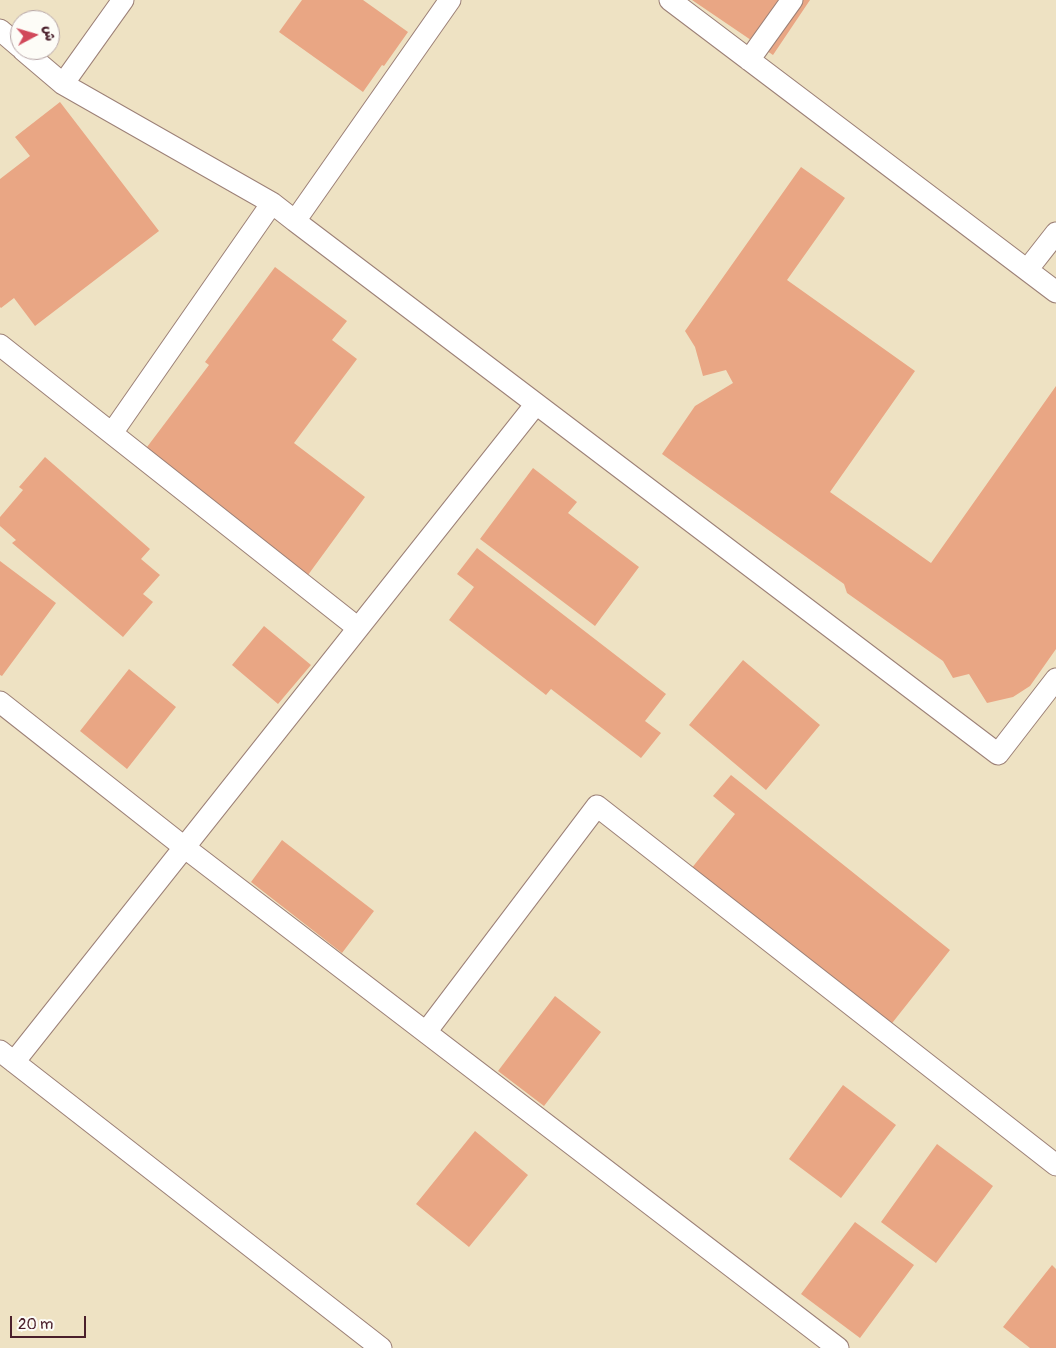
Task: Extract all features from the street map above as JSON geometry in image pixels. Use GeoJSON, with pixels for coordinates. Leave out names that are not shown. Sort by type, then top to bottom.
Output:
{"type":"FeatureCollection","features":[{"type":"Feature","properties":{"kind":"street"},"geometry":{"type":"LineString","coordinates":[[63,84],[123,0]]}},
{"type":"Feature","properties":{"kind":"street"},"geometry":{"type":"LineString","coordinates":[[295,220],[450,0]]}},
{"type":"Feature","properties":{"kind":"street"},"geometry":{"type":"LineString","coordinates":[[670,0],[1056,292]]}},
{"type":"Feature","properties":{"kind":"street"},"geometry":{"type":"LineString","coordinates":[[749,60],[792,0]]}},
{"type":"Feature","properties":{"kind":"street"},"geometry":{"type":"LineString","coordinates":[[0,30],[10,38]]}},
{"type":"Feature","properties":{"kind":"street"},"geometry":{"type":"LineString","coordinates":[[35,60],[63,84],[272,203],[998,754],[1056,679]]}},
{"type":"Feature","properties":{"kind":"street"},"geometry":{"type":"LineString","coordinates":[[112,433],[272,203]]}},
{"type":"Feature","properties":{"kind":"street"},"geometry":{"type":"LineString","coordinates":[[1027,270],[1056,233]]}},
{"type":"Feature","properties":{"kind":"street"},"geometry":{"type":"LineString","coordinates":[[0,345],[358,628]]}},
{"type":"Feature","properties":{"kind":"street"},"geometry":{"type":"LineString","coordinates":[[381,1348],[7,1056],[184,847],[536,404]]}},
{"type":"Feature","properties":{"kind":"street"},"geometry":{"type":"LineString","coordinates":[[0,702],[184,847],[838,1348]]}},
{"type":"Feature","properties":{"kind":"street"},"geometry":{"type":"LineString","coordinates":[[426,1032],[597,806],[1056,1165]]}},
{"type":"Feature","properties":{"kind":"building"},"geometry":{"type":"Polygon","coordinates":[[[302,0],[363,0],[408,32],[363,92],[279,32],[302,0]]]}},
{"type":"Feature","properties":{"kind":"building"},"geometry":{"type":"Polygon","coordinates":[[[692,0],[810,0],[773,55],[692,0]]]}},
{"type":"Feature","properties":{"kind":"building"},"geometry":{"type":"Polygon","coordinates":[[[60,102],[159,231],[35,326],[14,298],[0,307],[0,179],[30,156],[15,137],[60,102]]]}},
{"type":"Feature","properties":{"kind":"building"},"geometry":{"type":"Polygon","coordinates":[[[801,167],[845,198],[787,280],[915,371],[830,492],[931,563],[1056,386],[1056,649],[1030,686],[1013,697],[987,703],[969,674],[953,678],[943,661],[847,593],[844,584],[662,454],[695,406],[733,383],[726,370],[703,376],[695,347],[685,331],[801,167]]]}},
{"type":"Feature","properties":{"kind":"building"},"geometry":{"type":"Polygon","coordinates":[[[275,267],[347,321],[332,340],[357,359],[294,443],[365,497],[308,575],[144,451],[209,365],[205,362],[275,267]]]}},
{"type":"Feature","properties":{"kind":"building"},"geometry":{"type":"Polygon","coordinates":[[[45,457],[150,549],[141,559],[160,575],[143,594],[153,602],[123,637],[12,543],[16,540],[0,526],[0,517],[23,490],[19,487],[45,457]]]}},
{"type":"Feature","properties":{"kind":"building"},"geometry":{"type":"Polygon","coordinates":[[[533,468],[577,502],[568,513],[639,567],[595,626],[480,539],[533,468]]]}},
{"type":"Feature","properties":{"kind":"building"},"geometry":{"type":"Polygon","coordinates":[[[477,548],[666,694],[645,721],[661,733],[641,758],[551,689],[546,695],[449,620],[474,587],[457,574],[477,548]]]}},
{"type":"Feature","properties":{"kind":"building"},"geometry":{"type":"Polygon","coordinates":[[[0,561],[56,603],[2,676],[0,675],[0,561]]]}},
{"type":"Feature","properties":{"kind":"building"},"geometry":{"type":"Polygon","coordinates":[[[264,626],[311,665],[278,704],[232,665],[264,626]]]}},
{"type":"Feature","properties":{"kind":"building"},"geometry":{"type":"Polygon","coordinates":[[[743,660],[820,725],[766,790],[689,725],[743,660]]]}},
{"type":"Feature","properties":{"kind":"building"},"geometry":{"type":"Polygon","coordinates":[[[129,669],[176,707],[127,769],[80,731],[129,669]]]}},
{"type":"Feature","properties":{"kind":"building"},"geometry":{"type":"Polygon","coordinates":[[[731,775],[950,950],[889,1027],[691,869],[735,814],[713,796],[731,775]]]}},
{"type":"Feature","properties":{"kind":"building"},"geometry":{"type":"Polygon","coordinates":[[[282,840],[374,911],[342,953],[251,882],[282,840]]]}},
{"type":"Feature","properties":{"kind":"building"},"geometry":{"type":"Polygon","coordinates":[[[555,996],[601,1032],[544,1106],[498,1071],[555,996]]]}},
{"type":"Feature","properties":{"kind":"building"},"geometry":{"type":"Polygon","coordinates":[[[843,1085],[896,1125],[841,1198],[789,1159],[843,1085]]]}},
{"type":"Feature","properties":{"kind":"building"},"geometry":{"type":"Polygon","coordinates":[[[475,1131],[528,1175],[469,1247],[416,1204],[475,1131]]]}},
{"type":"Feature","properties":{"kind":"building"},"geometry":{"type":"Polygon","coordinates":[[[937,1144],[993,1186],[936,1263],[881,1222],[937,1144]]]}},
{"type":"Feature","properties":{"kind":"building"},"geometry":{"type":"Polygon","coordinates":[[[855,1222],[914,1265],[860,1338],[801,1294],[855,1222]]]}},
{"type":"Feature","properties":{"kind":"building"},"geometry":{"type":"Polygon","coordinates":[[[1052,1265],[1056,1269],[1056,1348],[1030,1348],[1003,1327],[1052,1265]]]}}]}
